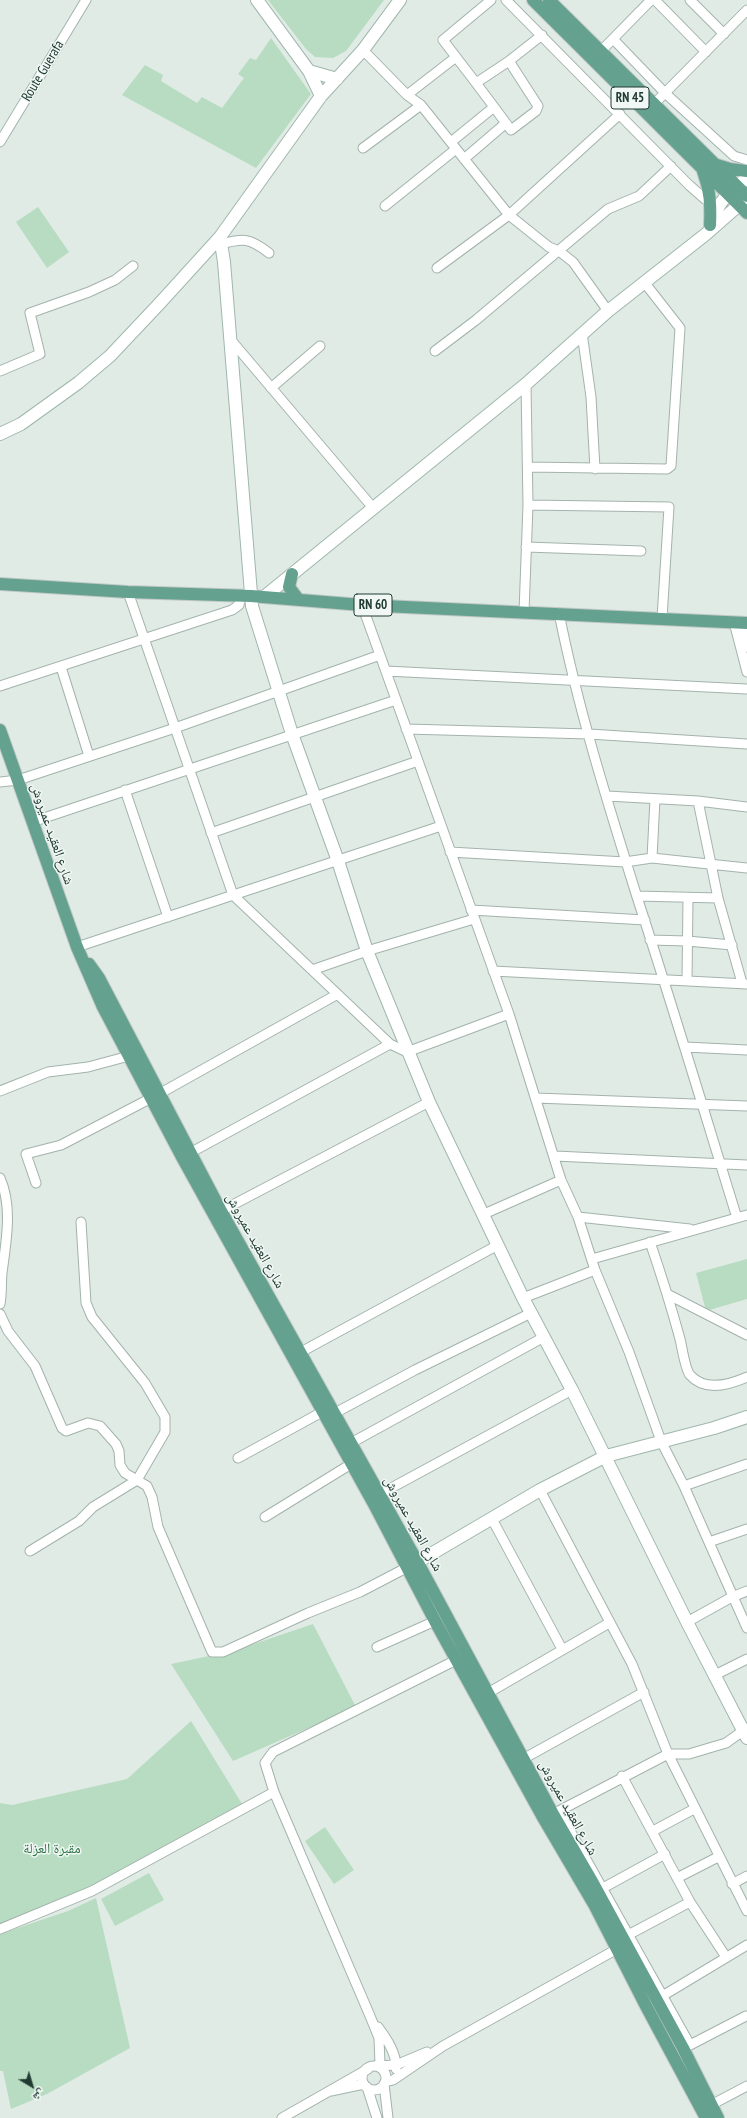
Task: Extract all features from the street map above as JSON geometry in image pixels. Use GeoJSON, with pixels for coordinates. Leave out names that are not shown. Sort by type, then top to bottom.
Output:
{"type":"FeatureCollection","features":[{"type":"Feature","properties":{"kind":"main road","name":"RN 45"},"geometry":{"type":"LineString","coordinates":[[533,0],[703,170],[733,190]]}},
{"type":"Feature","properties":{"kind":"main road","name":"RN 45"},"geometry":{"type":"LineString","coordinates":[[549,0],[715,164],[733,190],[745,203]]}},
{"type":"Feature","properties":{"kind":"main road"},"geometry":{"type":"LineString","coordinates":[[715,164],[730,169],[747,171]]}},
{"type":"Feature","properties":{"kind":"main road"},"geometry":{"type":"LineString","coordinates":[[703,170],[709,186],[710,198],[708,230]]}},
{"type":"Feature","properties":{"kind":"main road"},"geometry":{"type":"LineString","coordinates":[[292,574],[289,587],[298,600]]}},
{"type":"Feature","properties":{"kind":"main road","name":"RN 60"},"geometry":{"type":"LineString","coordinates":[[0,584],[128,592],[264,597],[362,605],[559,613],[740,623]]}},
{"type":"Feature","properties":{"kind":"main road","name":"شارع العقيد عميروش"},"geometry":{"type":"LineString","coordinates":[[0,730],[77,947],[103,1008],[129,1056],[190,1153],[335,1413],[380,1494],[413,1565],[461,1658],[623,1941],[655,2001],[706,2118]]}},
{"type":"Feature","properties":{"kind":"main road","name":"شارع العقيد عميروش"},"geometry":{"type":"LineString","coordinates":[[77,947],[99,978],[155,1096],[322,1412],[351,1464],[413,1565],[435,1621],[488,1693],[552,1815]]}},
{"type":"Feature","properties":{"kind":"main road","name":"شارع العقيد عميروش"},"geometry":{"type":"LineString","coordinates":[[655,2001],[686,2047],[718,2118]]}},
{"type":"Feature","properties":{"kind":"street","name":"Route Guerafa"},"geometry":{"type":"LineString","coordinates":[[0,142],[86,0]]}},
{"type":"Feature","properties":{"kind":"street"},"geometry":{"type":"LineString","coordinates":[[257,0],[309,71],[321,96]]}},
{"type":"Feature","properties":{"kind":"street"},"geometry":{"type":"LineString","coordinates":[[0,434],[21,424],[48,407],[110,356],[220,241],[321,96],[363,50],[400,0]]}},
{"type":"Feature","properties":{"kind":"street"},"geometry":{"type":"LineString","coordinates":[[491,0],[443,40],[511,130],[536,111],[538,106],[509,61]]}},
{"type":"Feature","properties":{"kind":"street"},"geometry":{"type":"LineString","coordinates":[[506,0],[671,166],[705,199],[710,198]]}},
{"type":"Feature","properties":{"kind":"street"},"geometry":{"type":"LineString","coordinates":[[600,52],[614,40],[651,0]]}},
{"type":"Feature","properties":{"kind":"street"},"geometry":{"type":"LineString","coordinates":[[656,0],[706,52]]}},
{"type":"Feature","properties":{"kind":"street"},"geometry":{"type":"LineString","coordinates":[[690,0],[724,34]]}},
{"type":"Feature","properties":{"kind":"street"},"geometry":{"type":"LineString","coordinates":[[654,103],[747,10]]}},
{"type":"Feature","properties":{"kind":"street"},"geometry":{"type":"LineString","coordinates":[[476,83],[509,61],[542,35]]}},
{"type":"Feature","properties":{"kind":"street"},"geometry":{"type":"LineString","coordinates":[[614,40],[665,93],[734,156],[747,160]]}},
{"type":"Feature","properties":{"kind":"street"},"geometry":{"type":"LineString","coordinates":[[363,50],[407,95],[421,105],[509,216],[548,247],[559,250],[573,262],[608,310]]}},
{"type":"Feature","properties":{"kind":"street"},"geometry":{"type":"LineString","coordinates":[[407,95],[456,57]]}},
{"type":"Feature","properties":{"kind":"street"},"geometry":{"type":"LineString","coordinates":[[309,71],[337,79]]}},
{"type":"Feature","properties":{"kind":"street"},"geometry":{"type":"LineString","coordinates":[[363,148],[421,105]]}},
{"type":"Feature","properties":{"kind":"street"},"geometry":{"type":"LineString","coordinates":[[385,206],[494,107]]}},
{"type":"Feature","properties":{"kind":"street"},"geometry":{"type":"LineString","coordinates":[[437,268],[509,216],[620,114]]}},
{"type":"Feature","properties":{"kind":"street"},"geometry":{"type":"LineString","coordinates":[[464,159],[506,123]]}},
{"type":"Feature","properties":{"kind":"street"},"geometry":{"type":"LineString","coordinates":[[435,351],[476,320],[608,209],[639,196],[671,166]]}},
{"type":"Feature","properties":{"kind":"street"},"geometry":{"type":"LineString","coordinates":[[708,230],[717,207],[733,190],[747,179]]}},
{"type":"Feature","properties":{"kind":"street"},"geometry":{"type":"LineString","coordinates":[[264,597],[526,384],[608,310],[708,230],[745,203]]}},
{"type":"Feature","properties":{"kind":"street"},"geometry":{"type":"LineString","coordinates":[[220,241],[245,239],[259,245],[270,253]]}},
{"type":"Feature","properties":{"kind":"street"},"geometry":{"type":"LineString","coordinates":[[220,241],[224,262],[230,338],[246,596],[252,606],[292,734],[338,861],[367,951],[407,1052],[523,1298],[606,1456],[687,1622],[746,1732],[726,1743],[689,1754],[668,1754],[622,1776],[552,1815],[603,1888],[623,1941]]}},
{"type":"Feature","properties":{"kind":"street"},"geometry":{"type":"LineString","coordinates":[[0,371],[40,354],[29,315],[30,313],[90,292],[115,280],[133,266]]}},
{"type":"Feature","properties":{"kind":"street"},"geometry":{"type":"LineString","coordinates":[[528,466],[595,469],[667,469],[673,464],[680,328],[644,282]]}},
{"type":"Feature","properties":{"kind":"street"},"geometry":{"type":"LineString","coordinates":[[582,333],[591,397],[595,469]]}},
{"type":"Feature","properties":{"kind":"street"},"geometry":{"type":"LineString","coordinates":[[230,338],[374,509]]}},
{"type":"Feature","properties":{"kind":"street"},"geometry":{"type":"LineString","coordinates":[[271,388],[320,346]]}},
{"type":"Feature","properties":{"kind":"street"},"geometry":{"type":"LineString","coordinates":[[524,612],[528,505],[526,384]]}},
{"type":"Feature","properties":{"kind":"street"},"geometry":{"type":"LineString","coordinates":[[528,505],[669,508],[662,618]]}},
{"type":"Feature","properties":{"kind":"street"},"geometry":{"type":"LineString","coordinates":[[526,547],[641,551]]}},
{"type":"Feature","properties":{"kind":"street"},"geometry":{"type":"LineString","coordinates":[[128,592],[233,896],[312,970],[336,995],[390,1044],[407,1052],[508,1014]]}},
{"type":"Feature","properties":{"kind":"street"},"geometry":{"type":"LineString","coordinates":[[0,686],[144,640],[234,609],[246,596]]}},
{"type":"Feature","properties":{"kind":"street"},"geometry":{"type":"LineString","coordinates":[[362,605],[508,1014],[555,1156],[561,1180],[578,1217],[595,1270],[629,1352],[661,1441],[684,1486],[747,1628]]}},
{"type":"Feature","properties":{"kind":"street"},"geometry":{"type":"LineString","coordinates":[[559,613],[573,679],[625,862],[645,920],[738,1218]]}},
{"type":"Feature","properties":{"kind":"street"},"geometry":{"type":"LineString","coordinates":[[740,623],[747,647]]}},
{"type":"Feature","properties":{"kind":"street"},"geometry":{"type":"LineString","coordinates":[[740,623],[747,672]]}},
{"type":"Feature","properties":{"kind":"street"},"geometry":{"type":"LineString","coordinates":[[0,782],[18,780],[175,728],[278,690],[380,655]]}},
{"type":"Feature","properties":{"kind":"street"},"geometry":{"type":"LineString","coordinates":[[61,667],[89,756]]}},
{"type":"Feature","properties":{"kind":"street"},"geometry":{"type":"LineString","coordinates":[[386,671],[573,679],[747,689]]}},
{"type":"Feature","properties":{"kind":"street"},"geometry":{"type":"LineString","coordinates":[[32,822],[189,768],[396,700]]}},
{"type":"Feature","properties":{"kind":"street"},"geometry":{"type":"LineString","coordinates":[[406,729],[589,734],[747,744]]}},
{"type":"Feature","properties":{"kind":"street"},"geometry":{"type":"LineString","coordinates":[[211,832],[418,761]]}},
{"type":"Feature","properties":{"kind":"street"},"geometry":{"type":"LineString","coordinates":[[125,790],[168,917]]}},
{"type":"Feature","properties":{"kind":"street"},"geometry":{"type":"LineString","coordinates":[[607,796],[698,801],[747,807]]}},
{"type":"Feature","properties":{"kind":"street"},"geometry":{"type":"LineString","coordinates":[[652,858],[655,799]]}},
{"type":"Feature","properties":{"kind":"street"},"geometry":{"type":"LineString","coordinates":[[493,971],[663,980],[687,979],[745,983],[718,898],[698,801]]}},
{"type":"Feature","properties":{"kind":"street"},"geometry":{"type":"LineString","coordinates":[[77,947],[441,826]]}},
{"type":"Feature","properties":{"kind":"street"},"geometry":{"type":"LineString","coordinates":[[450,852],[625,862],[652,858],[747,868]]}},
{"type":"Feature","properties":{"kind":"street"},"geometry":{"type":"LineString","coordinates":[[637,896],[718,898]]}},
{"type":"Feature","properties":{"kind":"street"},"geometry":{"type":"LineString","coordinates":[[687,979],[688,898]]}},
{"type":"Feature","properties":{"kind":"street"},"geometry":{"type":"LineString","coordinates":[[471,910],[645,920]]}},
{"type":"Feature","properties":{"kind":"street"},"geometry":{"type":"LineString","coordinates":[[312,970],[367,951],[474,919]]}},
{"type":"Feature","properties":{"kind":"street"},"geometry":{"type":"LineString","coordinates":[[650,940],[687,941],[732,945]]}},
{"type":"Feature","properties":{"kind":"street"},"geometry":{"type":"LineString","coordinates":[[36,1183],[26,1154],[61,1145],[155,1096],[336,995]]}},
{"type":"Feature","properties":{"kind":"street"},"geometry":{"type":"LineString","coordinates":[[190,1153],[390,1044]]}},
{"type":"Feature","properties":{"kind":"street"},"geometry":{"type":"LineString","coordinates":[[685,1047],[747,1050]]}},
{"type":"Feature","properties":{"kind":"street"},"geometry":{"type":"LineString","coordinates":[[0,1090],[48,1072],[88,1067],[129,1056]]}},
{"type":"Feature","properties":{"kind":"street"},"geometry":{"type":"LineString","coordinates":[[536,1098],[747,1106]]}},
{"type":"Feature","properties":{"kind":"street"},"geometry":{"type":"LineString","coordinates":[[221,1211],[430,1102]]}},
{"type":"Feature","properties":{"kind":"street"},"geometry":{"type":"LineString","coordinates":[[555,1156],[747,1165]]}},
{"type":"Feature","properties":{"kind":"street"},"geometry":{"type":"LineString","coordinates":[[0,1178],[6,1194],[7,1213],[6,1245],[0,1304]]}},
{"type":"Feature","properties":{"kind":"street"},"geometry":{"type":"LineString","coordinates":[[484,1214],[561,1180]]}},
{"type":"Feature","properties":{"kind":"street"},"geometry":{"type":"LineString","coordinates":[[592,1259],[747,1215]]}},
{"type":"Feature","properties":{"kind":"street"},"geometry":{"type":"LineString","coordinates":[[578,1217],[695,1230]]}},
{"type":"Feature","properties":{"kind":"street"},"geometry":{"type":"LineString","coordinates":[[30,1551],[79,1521],[93,1507],[137,1480],[165,1432],[165,1417],[136,1371],[92,1317],[86,1303],[81,1222]]}},
{"type":"Feature","properties":{"kind":"street"},"geometry":{"type":"LineString","coordinates":[[650,1242],[667,1294],[689,1374],[702,1384],[715,1385],[726,1385],[747,1377]]}},
{"type":"Feature","properties":{"kind":"street"},"geometry":{"type":"LineString","coordinates":[[301,1352],[498,1245]]}},
{"type":"Feature","properties":{"kind":"street"},"geometry":{"type":"LineString","coordinates":[[523,1298],[595,1270]]}},
{"type":"Feature","properties":{"kind":"street"},"geometry":{"type":"LineString","coordinates":[[667,1294],[745,1331]]}},
{"type":"Feature","properties":{"kind":"street"},"geometry":{"type":"LineString","coordinates":[[335,1413],[415,1370],[531,1313]]}},
{"type":"Feature","properties":{"kind":"street"},"geometry":{"type":"LineString","coordinates":[[0,1314],[8,1331],[35,1366],[62,1428],[66,1431],[88,1422],[100,1426],[116,1444],[119,1451],[120,1465],[125,1473],[147,1486],[152,1497],[158,1527],[212,1652],[222,1652],[308,1613],[360,1592],[413,1565],[540,1490],[606,1456],[747,1418]]}},
{"type":"Feature","properties":{"kind":"street"},"geometry":{"type":"LineString","coordinates":[[351,1443],[544,1338]]}},
{"type":"Feature","properties":{"kind":"street"},"geometry":{"type":"LineString","coordinates":[[380,1494],[572,1390]]}},
{"type":"Feature","properties":{"kind":"street"},"geometry":{"type":"LineString","coordinates":[[238,1458],[322,1412]]}},
{"type":"Feature","properties":{"kind":"street"},"geometry":{"type":"LineString","coordinates":[[264,1517],[351,1464]]}},
{"type":"Feature","properties":{"kind":"street"},"geometry":{"type":"LineString","coordinates":[[684,1486],[747,1464]]}},
{"type":"Feature","properties":{"kind":"street"},"geometry":{"type":"LineString","coordinates":[[540,1490],[610,1623],[644,1692],[668,1754],[718,1857],[747,1911]]}},
{"type":"Feature","properties":{"kind":"street"},"geometry":{"type":"LineString","coordinates":[[492,1519],[562,1649]]}},
{"type":"Feature","properties":{"kind":"street"},"geometry":{"type":"LineString","coordinates":[[709,1542],[747,1529]]}},
{"type":"Feature","properties":{"kind":"street"},"geometry":{"type":"LineString","coordinates":[[687,1622],[732,1597],[747,1591]]}},
{"type":"Feature","properties":{"kind":"street"},"geometry":{"type":"LineString","coordinates":[[377,1647],[435,1621]]}},
{"type":"Feature","properties":{"kind":"street"},"geometry":{"type":"LineString","coordinates":[[488,1693],[562,1649],[610,1623]]}},
{"type":"Feature","properties":{"kind":"street"},"geometry":{"type":"LineString","coordinates":[[377,2118],[363,2077],[374,2067],[379,2038],[274,1792],[265,1763],[273,1752],[461,1658]]}},
{"type":"Feature","properties":{"kind":"street"},"geometry":{"type":"LineString","coordinates":[[715,1676],[747,1659]]}},
{"type":"Feature","properties":{"kind":"street"},"geometry":{"type":"LineString","coordinates":[[523,1758],[644,1692]]}},
{"type":"Feature","properties":{"kind":"street"},"geometry":{"type":"LineString","coordinates":[[622,1776],[653,1830],[690,1902],[726,1957]]}},
{"type":"Feature","properties":{"kind":"street"},"geometry":{"type":"LineString","coordinates":[[0,1929],[92,1891],[187,1841],[274,1792]]}},
{"type":"Feature","properties":{"kind":"street"},"geometry":{"type":"LineString","coordinates":[[653,1830],[694,1809]]}},
{"type":"Feature","properties":{"kind":"street"},"geometry":{"type":"LineString","coordinates":[[603,1888],[665,1854]]}},
{"type":"Feature","properties":{"kind":"street"},"geometry":{"type":"LineString","coordinates":[[677,1878],[718,1857]]}},
{"type":"Feature","properties":{"kind":"street"},"geometry":{"type":"LineString","coordinates":[[732,1884],[747,1876]]}},
{"type":"Feature","properties":{"kind":"street"},"geometry":{"type":"LineString","coordinates":[[330,2091],[365,2085],[376,2090],[443,2046],[690,1902]]}},
{"type":"Feature","properties":{"kind":"street"},"geometry":{"type":"LineString","coordinates":[[655,2001],[747,1945]]}},
{"type":"Feature","properties":{"kind":"street"},"geometry":{"type":"LineString","coordinates":[[370,2016],[386,2038],[396,2065],[388,2082]]}},
{"type":"Feature","properties":{"kind":"street"},"geometry":{"type":"LineString","coordinates":[[686,2047],[747,2016]]}},
{"type":"Feature","properties":{"kind":"street"},"geometry":{"type":"LineString","coordinates":[[284,2117],[374,2067],[396,2065],[443,2046]]}},
{"type":"Feature","properties":{"kind":"street"},"geometry":{"type":"LineString","coordinates":[[374,2067],[383,2071],[388,2082],[388,2118]]}},
{"type":"Feature","properties":{"kind":"street"},"geometry":{"type":"LineString","coordinates":[[711,2105],[747,2086]]}},
{"type":"Feature","properties":{"kind":"green space"},"geometry":{"type":"Polygon","coordinates":[[[268,0],[384,0],[346,51],[333,58],[315,57],[306,49],[268,0]]]}},
{"type":"Feature","properties":{"kind":"green space"},"geometry":{"type":"Polygon","coordinates":[[[271,38],[311,94],[256,168],[122,95],[145,65],[163,75],[161,81],[197,103],[202,97],[222,108],[244,78],[238,74],[250,58],[256,60],[271,38]]]}},
{"type":"Feature","properties":{"kind":"green space"},"geometry":{"type":"Polygon","coordinates":[[[38,207],[69,252],[47,268],[16,222],[38,207]]]}},
{"type":"Feature","properties":{"kind":"green space"},"geometry":{"type":"Polygon","coordinates":[[[747,1259],[747,1299],[706,1311],[696,1273],[747,1259]]]}},
{"type":"Feature","properties":{"kind":"green space"},"geometry":{"type":"Polygon","coordinates":[[[313,1624],[356,1707],[233,1761],[171,1664],[233,1651],[313,1624]]]}},
{"type":"Feature","properties":{"kind":"green space","name":"مقبرة العزلة"},"geometry":{"type":"Polygon","coordinates":[[[191,1721],[244,1807],[94,1887],[0,1925],[0,1803],[12,1805],[127,1779],[191,1721]]]}},
{"type":"Feature","properties":{"kind":"green space"},"geometry":{"type":"Polygon","coordinates":[[[325,1827],[354,1870],[334,1884],[305,1841],[325,1827]]]}},
{"type":"Feature","properties":{"kind":"green space"},"geometry":{"type":"Polygon","coordinates":[[[149,1873],[164,1900],[115,1926],[101,1899],[149,1873]]]}},
{"type":"Feature","properties":{"kind":"green space"},"geometry":{"type":"Polygon","coordinates":[[[96,1898],[130,2048],[47,2094],[11,2109],[3,2071],[0,2071],[0,1934],[68,1911],[96,1898]]]}}]}
